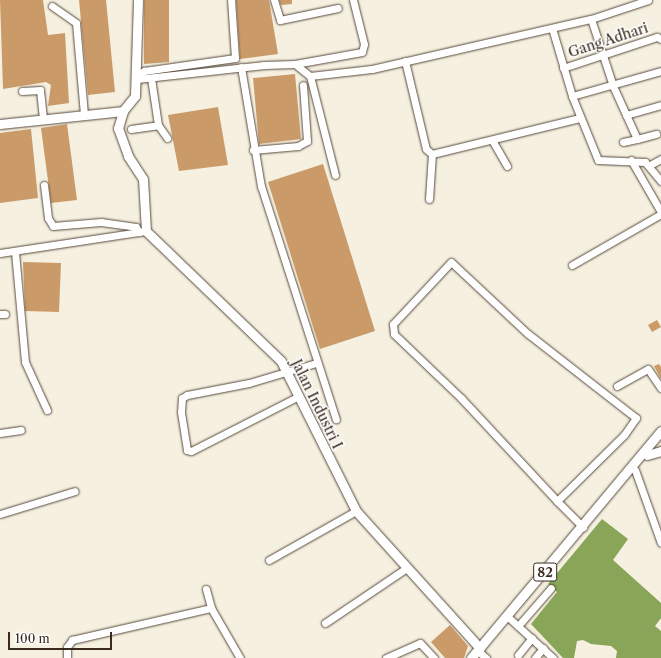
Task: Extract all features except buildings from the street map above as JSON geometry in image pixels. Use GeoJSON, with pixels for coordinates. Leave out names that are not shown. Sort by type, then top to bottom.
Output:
{"type":"FeatureCollection","features":[{"type":"Feature","properties":{"kind":"main road"},"geometry":{"type":"LineString","coordinates":[[138,0],[137,78],[135,96],[123,111],[118,128],[128,156],[143,179],[143,232]]}},
{"type":"Feature","properties":{"kind":"main road"},"geometry":{"type":"LineString","coordinates":[[0,124],[123,111]]}},
{"type":"Feature","properties":{"kind":"main road","name":"Jalan Industri I"},"geometry":{"type":"LineString","coordinates":[[143,232],[281,361],[297,397],[356,511],[405,569],[479,649]]}},
{"type":"Feature","properties":{"kind":"main road","name":"82"},"geometry":{"type":"LineString","coordinates":[[618,485],[647,455],[661,434]]}},
{"type":"Feature","properties":{"kind":"main road","name":"82"},"geometry":{"type":"LineString","coordinates":[[471,658],[508,617],[661,434]]}},
{"type":"Feature","properties":{"kind":"main road"},"geometry":{"type":"LineString","coordinates":[[647,455],[661,451]]}},
{"type":"Feature","properties":{"kind":"street"},"geometry":{"type":"LineString","coordinates":[[137,78],[144,71],[235,58],[231,0]]}},
{"type":"Feature","properties":{"kind":"street"},"geometry":{"type":"LineString","coordinates":[[274,0],[280,20],[338,8]]}},
{"type":"Feature","properties":{"kind":"street"},"geometry":{"type":"LineString","coordinates":[[137,78],[150,78],[241,67],[295,64],[362,52],[364,44],[353,0]]}},
{"type":"Feature","properties":{"kind":"street"},"geometry":{"type":"LineString","coordinates":[[310,76],[405,61],[552,28],[591,19],[648,0]]}},
{"type":"Feature","properties":{"kind":"street"},"geometry":{"type":"LineString","coordinates":[[52,6],[76,23],[84,115]]}},
{"type":"Feature","properties":{"kind":"street"},"geometry":{"type":"LineString","coordinates":[[591,19],[613,86],[637,139]]}},
{"type":"Feature","properties":{"kind":"street"},"geometry":{"type":"LineString","coordinates":[[552,28],[572,96],[598,160],[631,160],[650,165],[661,181]]}},
{"type":"Feature","properties":{"kind":"street","name":"Gang Adhari"},"geometry":{"type":"LineString","coordinates":[[563,68],[658,37],[661,39]]}},
{"type":"Feature","properties":{"kind":"street"},"geometry":{"type":"LineString","coordinates":[[405,61],[426,149],[432,154]]}},
{"type":"Feature","properties":{"kind":"street"},"geometry":{"type":"LineString","coordinates":[[295,64],[310,76],[335,175]]}},
{"type":"Feature","properties":{"kind":"street"},"geometry":{"type":"LineString","coordinates":[[241,67],[253,150],[261,186],[316,362],[336,419]]}},
{"type":"Feature","properties":{"kind":"street"},"geometry":{"type":"LineString","coordinates":[[572,96],[661,72]]}},
{"type":"Feature","properties":{"kind":"street"},"geometry":{"type":"LineString","coordinates":[[150,78],[158,125],[167,138]]}},
{"type":"Feature","properties":{"kind":"street"},"geometry":{"type":"LineString","coordinates":[[253,150],[298,146],[308,141],[303,85]]}},
{"type":"Feature","properties":{"kind":"street"},"geometry":{"type":"LineString","coordinates":[[22,91],[40,90],[43,119]]}},
{"type":"Feature","properties":{"kind":"street"},"geometry":{"type":"LineString","coordinates":[[626,115],[661,106]]}},
{"type":"Feature","properties":{"kind":"street"},"geometry":{"type":"LineString","coordinates":[[432,154],[580,118]]}},
{"type":"Feature","properties":{"kind":"street"},"geometry":{"type":"LineString","coordinates":[[131,129],[158,125]]}},
{"type":"Feature","properties":{"kind":"street"},"geometry":{"type":"LineString","coordinates":[[623,142],[656,134]]}},
{"type":"Feature","properties":{"kind":"street"},"geometry":{"type":"LineString","coordinates":[[492,140],[507,166]]}},
{"type":"Feature","properties":{"kind":"street"},"geometry":{"type":"LineString","coordinates":[[429,199],[432,154]]}},
{"type":"Feature","properties":{"kind":"street"},"geometry":{"type":"LineString","coordinates":[[650,165],[661,159]]}},
{"type":"Feature","properties":{"kind":"street"},"geometry":{"type":"LineString","coordinates":[[572,265],[661,213],[631,160]]}},
{"type":"Feature","properties":{"kind":"street"},"geometry":{"type":"LineString","coordinates":[[44,186],[48,218],[53,226],[101,222],[136,227],[143,232]]}},
{"type":"Feature","properties":{"kind":"street"},"geometry":{"type":"LineString","coordinates":[[0,253],[143,232]]}},
{"type":"Feature","properties":{"kind":"street"},"geometry":{"type":"LineString","coordinates":[[15,252],[25,362],[47,410]]}},
{"type":"Feature","properties":{"kind":"street"},"geometry":{"type":"LineString","coordinates":[[557,501],[624,435],[636,418],[528,334],[460,267],[450,263],[393,324],[394,334],[461,398],[557,501],[583,527]]}},
{"type":"Feature","properties":{"kind":"street"},"geometry":{"type":"LineString","coordinates":[[297,397],[191,451],[187,450],[182,398],[195,392],[219,390],[287,373],[316,362]]}},
{"type":"Feature","properties":{"kind":"street"},"geometry":{"type":"LineString","coordinates":[[617,386],[648,369],[661,388]]}},
{"type":"Feature","properties":{"kind":"street"},"geometry":{"type":"LineString","coordinates":[[0,433],[21,430]]}},
{"type":"Feature","properties":{"kind":"street"},"geometry":{"type":"LineString","coordinates":[[634,470],[661,543]]}},
{"type":"Feature","properties":{"kind":"street"},"geometry":{"type":"LineString","coordinates":[[0,514],[75,491]]}},
{"type":"Feature","properties":{"kind":"street"},"geometry":{"type":"LineString","coordinates":[[269,560],[356,511]]}},
{"type":"Feature","properties":{"kind":"street"},"geometry":{"type":"LineString","coordinates":[[325,623],[405,569]]}},
{"type":"Feature","properties":{"kind":"street"},"geometry":{"type":"LineString","coordinates":[[518,626],[551,588]]}},
{"type":"Feature","properties":{"kind":"street"},"geometry":{"type":"LineString","coordinates":[[206,589],[211,608],[240,658]]}},
{"type":"Feature","properties":{"kind":"street"},"geometry":{"type":"LineString","coordinates":[[67,658],[67,647],[72,640],[211,608]]}},
{"type":"Feature","properties":{"kind":"street"},"geometry":{"type":"LineString","coordinates":[[508,617],[553,658]]}},
{"type":"Feature","properties":{"kind":"street"},"geometry":{"type":"LineString","coordinates":[[518,654],[532,638]]}},
{"type":"Feature","properties":{"kind":"street"},"geometry":{"type":"LineString","coordinates":[[386,658],[420,643],[434,658]]}},
{"type":"Feature","properties":{"kind":"street"},"geometry":{"type":"LineString","coordinates":[[535,658],[543,648]]}},
{"type":"Feature","properties":{"kind":"street"},"geometry":{"type":"LineString","coordinates":[[479,649],[486,658]]}},
{"type":"Feature","properties":{"kind":"green space"},"geometry":{"type":"Polygon","coordinates":[[[602,519],[628,539],[613,560],[661,603],[661,618],[655,626],[661,631],[661,658],[616,658],[617,651],[611,646],[591,644],[583,640],[577,641],[574,658],[563,658],[531,624],[557,592],[548,584],[602,519]]]}}]}
